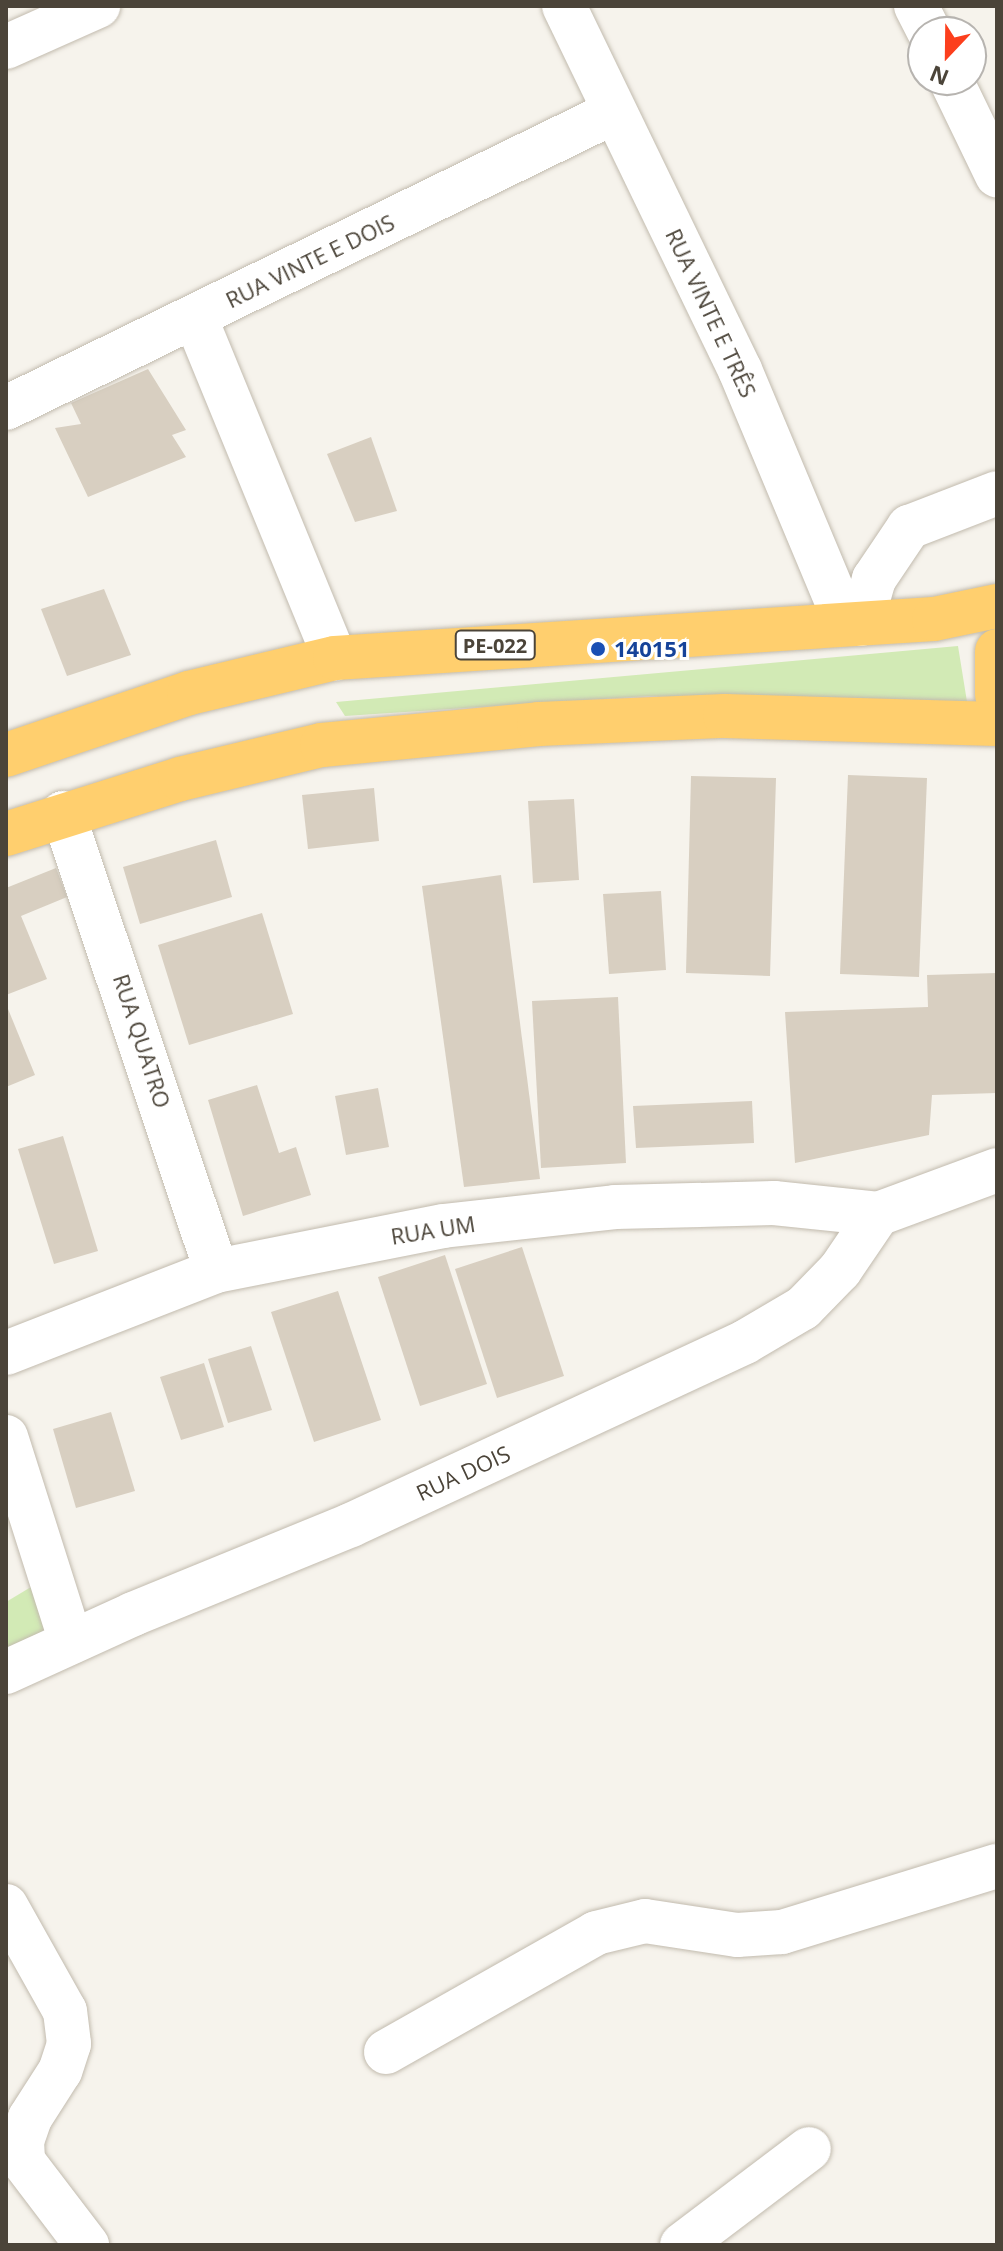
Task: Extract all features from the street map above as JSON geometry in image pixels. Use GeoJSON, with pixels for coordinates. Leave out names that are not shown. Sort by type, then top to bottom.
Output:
{"type":"FeatureCollection","features":[{"type":"Feature","properties":{"kind":"highway","name":"PE-022"},"geometry":{"type":"LineString","coordinates":[[6,755],[189,693],[335,658],[934,619],[997,606]]}},
{"type":"Feature","properties":{"kind":"highway"},"geometry":{"type":"LineString","coordinates":[[997,651],[997,695]]}},
{"type":"Feature","properties":{"kind":"highway"},"geometry":{"type":"LineString","coordinates":[[6,834],[63,813],[322,745],[462,732],[725,716],[997,724]]}},
{"type":"Feature","properties":{"kind":"street"},"geometry":{"type":"LineString","coordinates":[[6,47],[98,6]]}},
{"type":"Feature","properties":{"kind":"street","name":"RUA VINTE E TRÊS"},"geometry":{"type":"LineString","coordinates":[[564,6],[740,370],[854,624]]}},
{"type":"Feature","properties":{"kind":"street"},"geometry":{"type":"LineString","coordinates":[[959,96],[997,175]]}},
{"type":"Feature","properties":{"kind":"street","name":"RUA VINTE E DOIS"},"geometry":{"type":"LineString","coordinates":[[6,408],[614,112]]}},
{"type":"Feature","properties":{"kind":"street"},"geometry":{"type":"LineString","coordinates":[[195,317],[335,658]]}},
{"type":"Feature","properties":{"kind":"street"},"geometry":{"type":"LineString","coordinates":[[854,624],[874,579],[909,527],[997,493]]}},
{"type":"Feature","properties":{"kind":"street","name":"RUA QUATRO"},"geometry":{"type":"LineString","coordinates":[[63,813],[216,1271]]}},
{"type":"Feature","properties":{"kind":"street"},"geometry":{"type":"LineString","coordinates":[[878,1214],[997,1170]]}},
{"type":"Feature","properties":{"kind":"street","name":"RUA UM"},"geometry":{"type":"LineString","coordinates":[[6,1353],[216,1271],[443,1226],[615,1207],[774,1203],[878,1214]]}},
{"type":"Feature","properties":{"kind":"street","name":"RUA DOIS"},"geometry":{"type":"LineString","coordinates":[[6,1672],[351,1525],[745,1342],[803,1308],[840,1270],[878,1214]]}},
{"type":"Feature","properties":{"kind":"street"},"geometry":{"type":"LineString","coordinates":[[6,1437],[71,1642]]}},
{"type":"Feature","properties":{"kind":"street"},"geometry":{"type":"LineString","coordinates":[[386,2052],[596,1933],[645,1921],[703,1932],[782,1932],[997,1866]]}},
{"type":"Feature","properties":{"kind":"street"},"geometry":{"type":"LineString","coordinates":[[6,1906],[65,2011],[69,2044],[60,2071],[30,2118],[22,2141],[23,2161],[87,2245]]}},
{"type":"Feature","properties":{"kind":"street"},"geometry":{"type":"LineString","coordinates":[[682,2245],[809,2149]]}},
{"type":"Feature","properties":{"kind":"green space"},"geometry":{"type":"Polygon","coordinates":[[[958,646],[968,708],[648,696],[345,716],[336,702],[958,646]]]}},
{"type":"Feature","properties":{"kind":"green space"},"geometry":{"type":"Polygon","coordinates":[[[31,1587],[69,1623],[6,1654],[6,1602],[31,1587]]]}},
{"type":"Feature","properties":{"kind":"building"},"geometry":{"type":"Polygon","coordinates":[[[148,369],[186,430],[172,435],[186,457],[88,497],[55,428],[81,424],[71,403],[148,369]]]}},
{"type":"Feature","properties":{"kind":"building"},"geometry":{"type":"Polygon","coordinates":[[[371,437],[397,511],[355,522],[327,454],[371,437]]]}},
{"type":"Feature","properties":{"kind":"building"},"geometry":{"type":"Polygon","coordinates":[[[104,589],[131,655],[67,676],[41,609],[104,589]]]}},
{"type":"Feature","properties":{"kind":"building"},"geometry":{"type":"Polygon","coordinates":[[[848,775],[927,778],[919,977],[840,974],[848,775]]]}},
{"type":"Feature","properties":{"kind":"building"},"geometry":{"type":"Polygon","coordinates":[[[691,776],[776,778],[770,976],[686,973],[691,776]]]}},
{"type":"Feature","properties":{"kind":"building"},"geometry":{"type":"Polygon","coordinates":[[[374,788],[379,841],[308,849],[302,795],[374,788]]]}},
{"type":"Feature","properties":{"kind":"building"},"geometry":{"type":"Polygon","coordinates":[[[574,799],[579,880],[533,883],[528,801],[574,799]]]}},
{"type":"Feature","properties":{"kind":"building"},"geometry":{"type":"Polygon","coordinates":[[[216,840],[232,897],[140,924],[123,867],[216,840]]]}},
{"type":"Feature","properties":{"kind":"building"},"geometry":{"type":"Polygon","coordinates":[[[56,868],[67,897],[21,916],[47,979],[6,995],[6,888],[56,868]]]}},
{"type":"Feature","properties":{"kind":"building"},"geometry":{"type":"Polygon","coordinates":[[[501,875],[540,1179],[464,1187],[422,886],[501,875]]]}},
{"type":"Feature","properties":{"kind":"building"},"geometry":{"type":"Polygon","coordinates":[[[661,891],[666,970],[609,974],[603,894],[661,891]]]}},
{"type":"Feature","properties":{"kind":"building"},"geometry":{"type":"Polygon","coordinates":[[[262,913],[293,1014],[189,1045],[158,945],[262,913]]]}},
{"type":"Feature","properties":{"kind":"building"},"geometry":{"type":"Polygon","coordinates":[[[997,973],[997,1093],[932,1095],[929,1135],[795,1163],[785,1012],[928,1007],[927,975],[997,973]]]}},
{"type":"Feature","properties":{"kind":"building"},"geometry":{"type":"Polygon","coordinates":[[[618,997],[626,1163],[541,1168],[532,1001],[618,997]]]}},
{"type":"Feature","properties":{"kind":"building"},"geometry":{"type":"Polygon","coordinates":[[[6,1004],[35,1075],[6,1087],[6,1004]]]}},
{"type":"Feature","properties":{"kind":"building"},"geometry":{"type":"Polygon","coordinates":[[[257,1085],[279,1153],[296,1147],[311,1195],[243,1216],[208,1100],[257,1085]]]}},
{"type":"Feature","properties":{"kind":"building"},"geometry":{"type":"Polygon","coordinates":[[[378,1088],[389,1147],[346,1155],[335,1096],[378,1088]]]}},
{"type":"Feature","properties":{"kind":"building"},"geometry":{"type":"Polygon","coordinates":[[[752,1101],[754,1143],[636,1148],[633,1106],[752,1101]]]}},
{"type":"Feature","properties":{"kind":"building"},"geometry":{"type":"Polygon","coordinates":[[[63,1136],[98,1251],[54,1264],[18,1149],[63,1136]]]}},
{"type":"Feature","properties":{"kind":"building"},"geometry":{"type":"Polygon","coordinates":[[[522,1247],[564,1376],[497,1398],[455,1269],[522,1247]]]}},
{"type":"Feature","properties":{"kind":"building"},"geometry":{"type":"Polygon","coordinates":[[[445,1255],[487,1384],[420,1406],[378,1277],[445,1255]]]}},
{"type":"Feature","properties":{"kind":"building"},"geometry":{"type":"Polygon","coordinates":[[[338,1291],[381,1420],[314,1442],[271,1312],[338,1291]]]}},
{"type":"Feature","properties":{"kind":"building"},"geometry":{"type":"Polygon","coordinates":[[[251,1346],[272,1410],[228,1423],[208,1359],[251,1346]]]}},
{"type":"Feature","properties":{"kind":"building"},"geometry":{"type":"Polygon","coordinates":[[[204,1363],[224,1427],[181,1440],[160,1377],[204,1363]]]}},
{"type":"Feature","properties":{"kind":"building"},"geometry":{"type":"Polygon","coordinates":[[[111,1412],[135,1491],[76,1508],[53,1429],[111,1412]]]}},
{"type":"Feature","properties":{"kind":"place","name":"140151"},"geometry":{"type":"Point","coordinates":[598,649]}}]}
